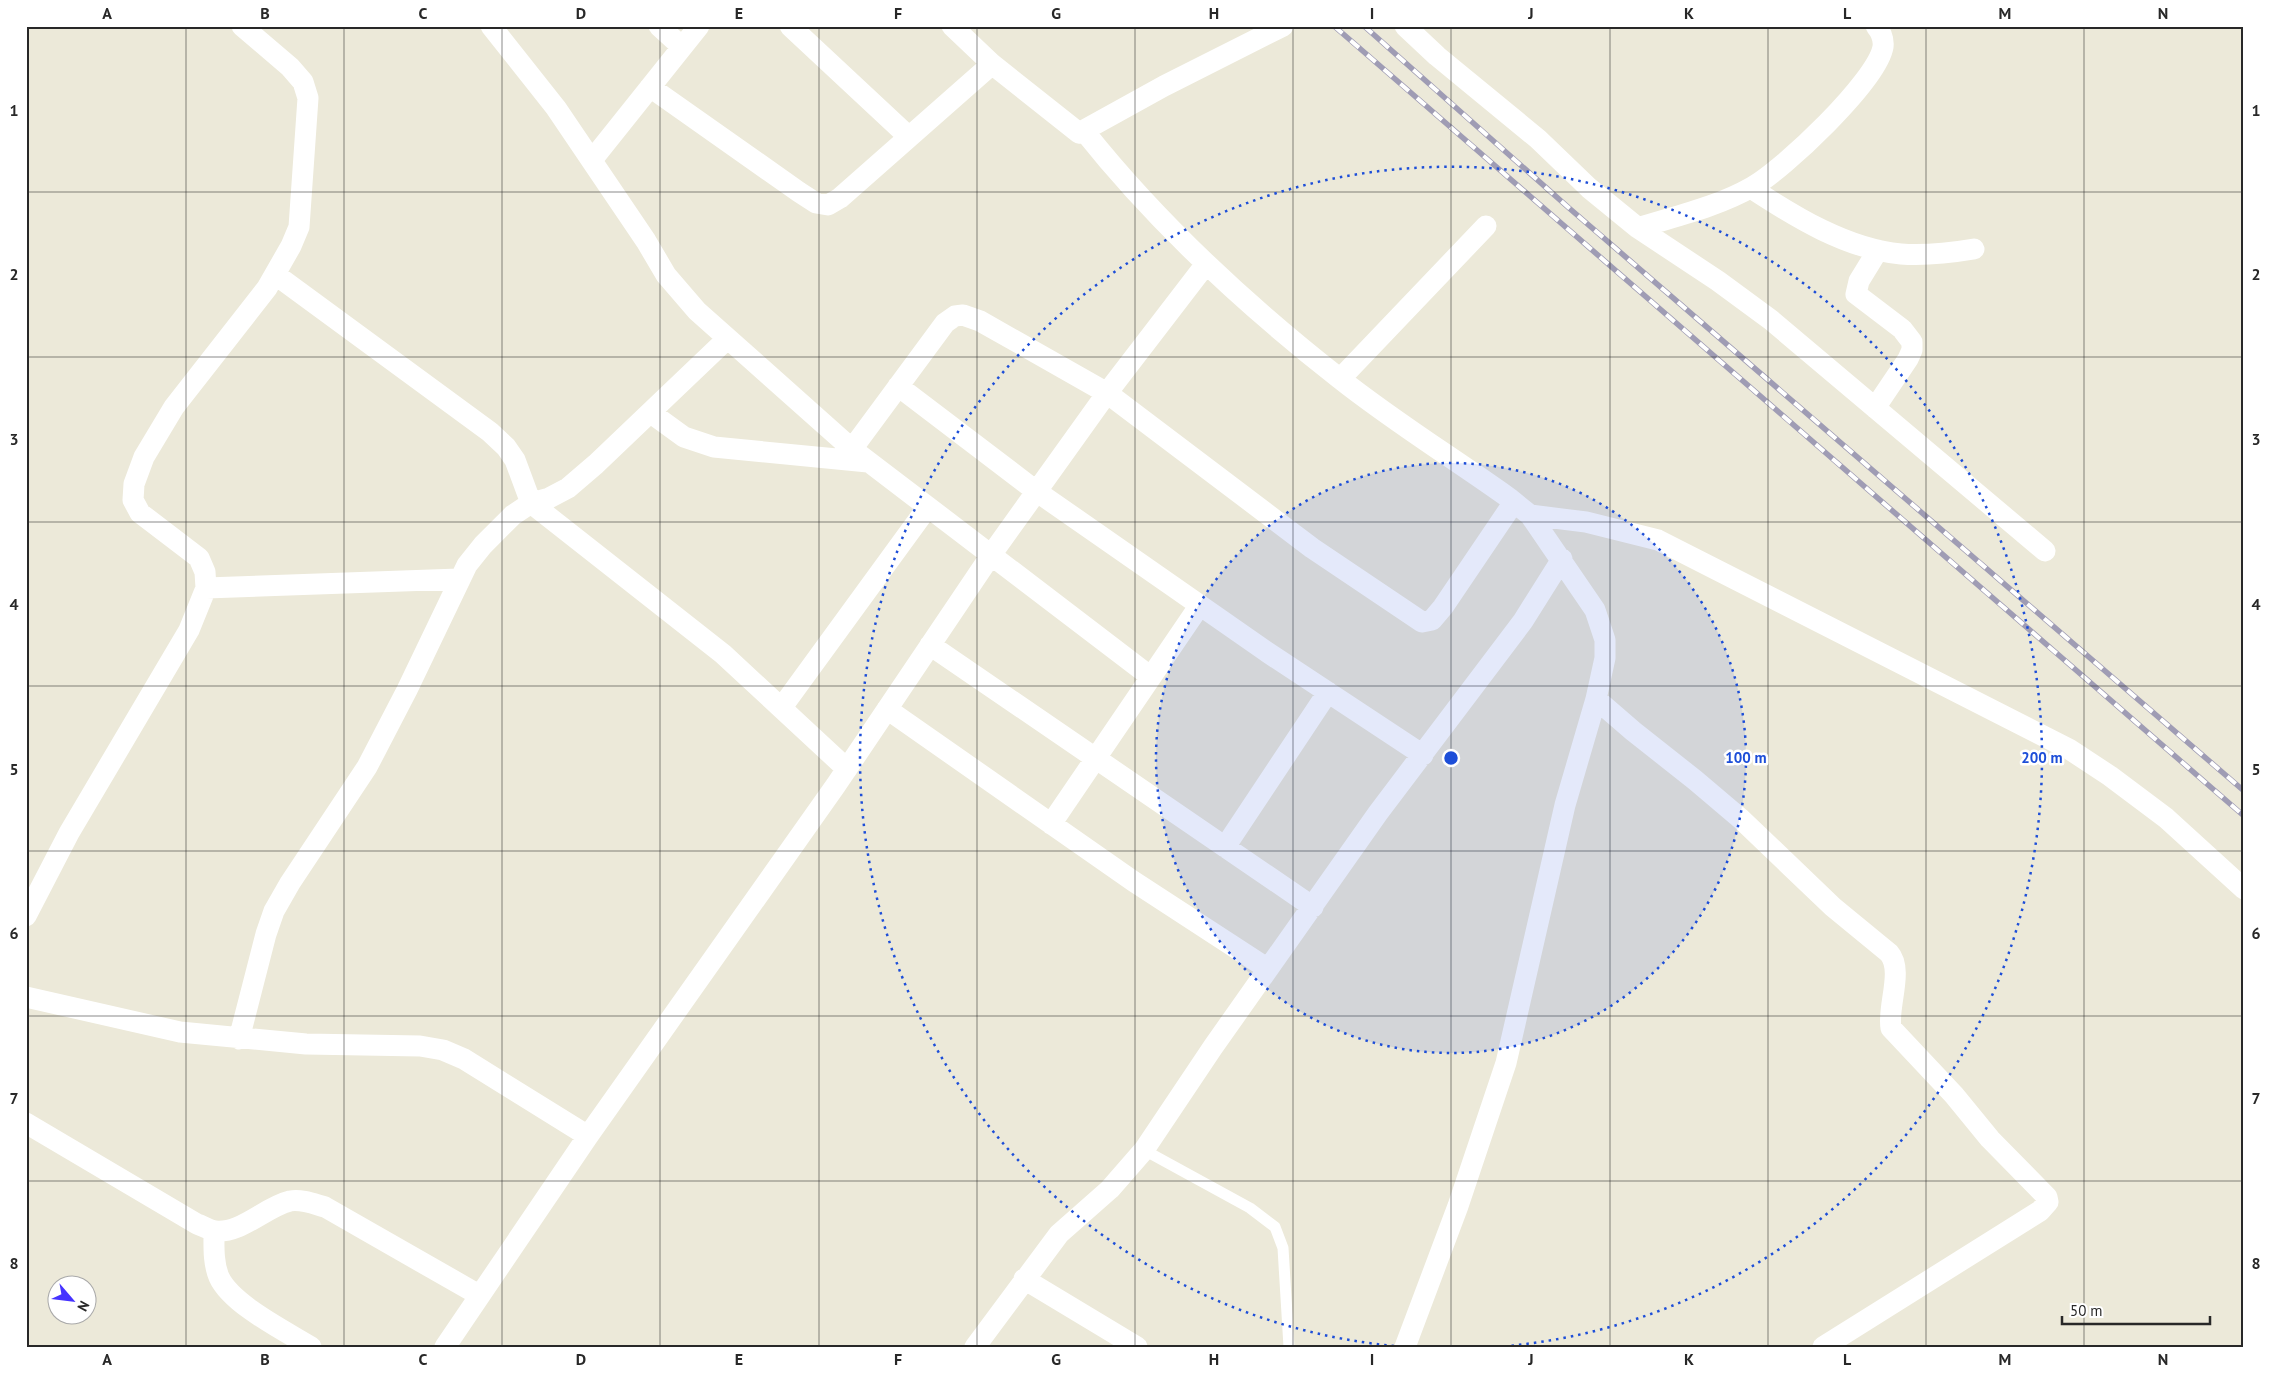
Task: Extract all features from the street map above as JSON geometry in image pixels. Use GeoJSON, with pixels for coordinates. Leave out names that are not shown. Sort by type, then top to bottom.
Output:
{"type":"FeatureCollection","features":[{"type":"Feature","properties":{"kind":"street"},"geometry":{"type":"LineString","coordinates":[[26,916],[69,833],[189,630],[206,588],[205,572],[199,558],[140,513],[133,500],[134,484],[144,457],[174,407],[276,276],[292,246],[299,227],[308,98],[303,82],[290,67],[242,26]]}},
{"type":"Feature","properties":{"kind":"street"},"geometry":{"type":"LineString","coordinates":[[491,26],[556,108],[666,275],[697,311],[868,462],[1151,677]]}},
{"type":"Feature","properties":{"kind":"street"},"geometry":{"type":"LineString","coordinates":[[658,26],[682,47]]}},
{"type":"Feature","properties":{"kind":"street"},"geometry":{"type":"LineString","coordinates":[[592,160],[699,26]]}},
{"type":"Feature","properties":{"kind":"street"},"geometry":{"type":"LineString","coordinates":[[790,26],[909,137]]}},
{"type":"Feature","properties":{"kind":"street"},"geometry":{"type":"LineString","coordinates":[[952,26],[992,64],[1079,133],[1164,86],[1282,26]]}},
{"type":"Feature","properties":{"kind":"street"},"geometry":{"type":"LineString","coordinates":[[1405,26],[1444,62],[1538,139],[1589,188],[1638,228],[1749,304],[1798,342],[2045,551]]}},
{"type":"Feature","properties":{"kind":"street"},"geometry":{"type":"LineString","coordinates":[[1638,228],[1712,204],[1750,188],[1769,177],[1817,134],[1875,66],[1883,47],[1882,34],[1876,26]]}},
{"type":"Feature","properties":{"kind":"street"},"geometry":{"type":"LineString","coordinates":[[650,87],[816,203],[828,205],[840,198],[992,64]]}},
{"type":"Feature","properties":{"kind":"street"},"geometry":{"type":"LineString","coordinates":[[1084,131],[1152,210],[1223,280],[1340,379],[1530,515],[1562,559],[1595,610],[1605,640],[1602,676],[1563,814],[1506,1063],[1458,1206],[1405,1347]]}},
{"type":"Feature","properties":{"kind":"street"},"geometry":{"type":"LineString","coordinates":[[1750,188],[1794,215],[1828,232],[1863,246],[1878,250],[1920,254],[1945,254],[1974,249]]}},
{"type":"Feature","properties":{"kind":"street"},"geometry":{"type":"LineString","coordinates":[[1340,379],[1486,226]]}},
{"type":"Feature","properties":{"kind":"street"},"geometry":{"type":"LineString","coordinates":[[1875,408],[1908,359],[1912,346],[1910,339],[1902,329],[1856,294],[1858,281],[1878,250]]}},
{"type":"Feature","properties":{"kind":"street"},"geometry":{"type":"LineString","coordinates":[[445,1347],[588,1136],[847,769],[991,555],[1107,393],[1206,264]]}},
{"type":"Feature","properties":{"kind":"street"},"geometry":{"type":"LineString","coordinates":[[276,276],[490,432],[506,447],[515,460],[531,503],[700,635],[782,707],[847,769]]}},
{"type":"Feature","properties":{"kind":"street"},"geometry":{"type":"LineString","coordinates":[[852,449],[945,323],[955,316],[963,315],[992,327],[1107,393],[1312,548],[1422,622],[1432,620],[1443,607],[1514,502]]}},
{"type":"Feature","properties":{"kind":"street"},"geometry":{"type":"LineString","coordinates":[[239,1039],[266,934],[274,911],[290,883],[367,767],[407,690],[466,565],[513,515],[531,503],[549,498],[568,488],[596,464],[727,339]]}},
{"type":"Feature","properties":{"kind":"street"},"geometry":{"type":"LineString","coordinates":[[898,386],[1036,492],[1423,755]]}},
{"type":"Feature","properties":{"kind":"street"},"geometry":{"type":"LineString","coordinates":[[651,413],[684,437],[714,447],[868,462]]}},
{"type":"Feature","properties":{"kind":"street"},"geometry":{"type":"LineString","coordinates":[[782,707],[927,508]]}},
{"type":"Feature","properties":{"kind":"street"},"geometry":{"type":"LineString","coordinates":[[1530,515],[1586,522],[1658,540],[2061,744],[2110,776],[2166,818],[2244,889]]}},
{"type":"Feature","properties":{"kind":"street"},"geometry":{"type":"LineString","coordinates":[[975,1347],[1059,1234],[1110,1189],[1144,1150],[1212,1047],[1378,814],[1523,621],[1562,559]]}},
{"type":"Feature","properties":{"kind":"street"},"geometry":{"type":"LineString","coordinates":[[206,588],[459,579]]}},
{"type":"Feature","properties":{"kind":"street"},"geometry":{"type":"LineString","coordinates":[[1052,824],[1200,605]]}},
{"type":"Feature","properties":{"kind":"street"},"geometry":{"type":"LineString","coordinates":[[930,645],[1312,907]]}},
{"type":"Feature","properties":{"kind":"street"},"geometry":{"type":"LineString","coordinates":[[1225,847],[1328,692]]}},
{"type":"Feature","properties":{"kind":"street"},"geometry":{"type":"LineString","coordinates":[[1596,699],[1633,731],[1702,785],[1741,819],[1833,907],[1889,953],[1893,959],[1894,973],[1890,1020],[1892,1028],[1954,1095],[1990,1139],[2048,1198],[2047,1204],[2040,1211],[1823,1347]]}},
{"type":"Feature","properties":{"kind":"street"},"geometry":{"type":"LineString","coordinates":[[887,709],[1133,881],[1268,969]]}},
{"type":"Feature","properties":{"kind":"street"},"geometry":{"type":"LineString","coordinates":[[26,997],[180,1032],[306,1044],[395,1044],[442,1050],[464,1058],[588,1136]]}},
{"type":"Feature","properties":{"kind":"street"},"geometry":{"type":"LineString","coordinates":[[26,1122],[197,1224],[214,1231],[228,1231],[274,1207],[292,1201],[307,1202],[325,1207],[479,1295]]}},
{"type":"Feature","properties":{"kind":"street"},"geometry":{"type":"LineString","coordinates":[[214,1231],[214,1257],[218,1276],[227,1290],[241,1302],[311,1347]]}},
{"type":"Feature","properties":{"kind":"street"},"geometry":{"type":"LineString","coordinates":[[1024,1279],[1137,1347]]}},
{"type":"Feature","properties":{"kind":"lane"},"geometry":{"type":"LineString","coordinates":[[1144,1150],[1250,1208],[1275,1227],[1283,1248],[1289,1347]]}},
{"type":"Feature","properties":{"kind":"railway"},"geometry":{"type":"LineString","coordinates":[[1334,26],[2244,816]]}},
{"type":"Feature","properties":{"kind":"railway"},"geometry":{"type":"LineString","coordinates":[[1364,26],[1569,208],[2244,791]]}}]}
